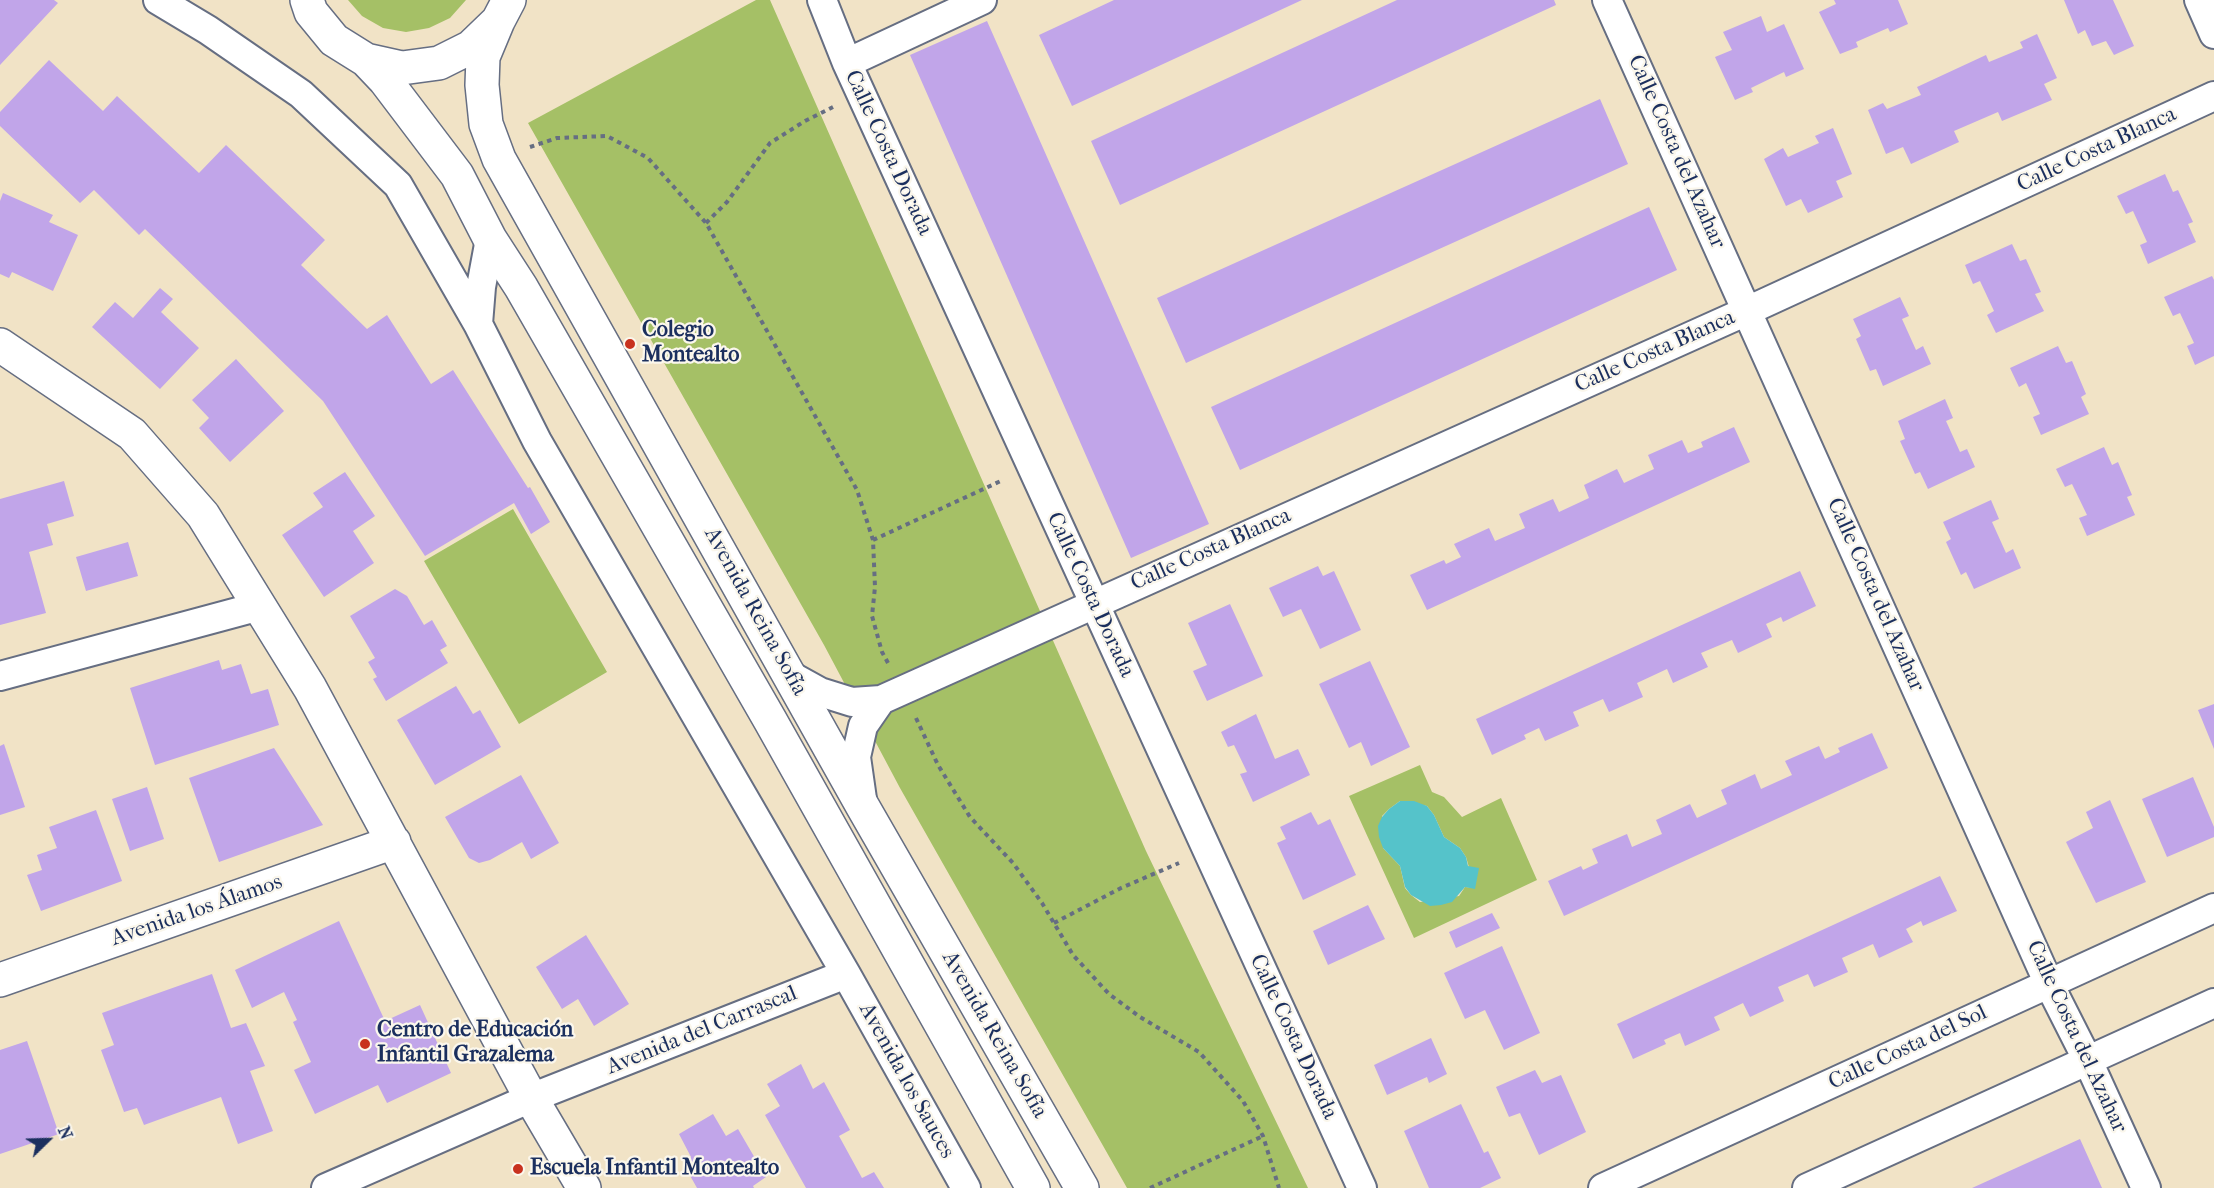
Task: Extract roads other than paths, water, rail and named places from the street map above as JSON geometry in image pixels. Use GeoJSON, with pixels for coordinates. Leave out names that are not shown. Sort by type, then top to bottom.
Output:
{"type":"FeatureCollection","features":[{"type":"Feature","properties":{"kind":"main road"},"geometry":{"type":"LineString","coordinates":[[304,4],[334,40],[366,60],[402,68],[439,63],[471,47],[503,11]]}},
{"type":"Feature","properties":{"kind":"main road","name":"Avenida Reina Sofía"},"geometry":{"type":"LineString","coordinates":[[503,11],[483,57],[482,86],[486,124],[499,159],[863,807],[1082,1188]]}},
{"type":"Feature","properties":{"kind":"main road","name":"Avenida Reina Sofía"},"geometry":{"type":"LineString","coordinates":[[366,60],[385,80],[457,175],[490,239],[521,287],[770,720],[1033,1188]]}},
{"type":"Feature","properties":{"kind":"main road"},"geometry":{"type":"LineString","coordinates":[[0,345],[132,434],[203,515],[310,688],[531,1098],[584,1188]]}},
{"type":"Feature","properties":{"kind":"main road","name":"Avenida los Álamos"},"geometry":{"type":"LineString","coordinates":[[0,980],[394,842]]}},
{"type":"Feature","properties":{"kind":"street","name":"Avenida los Sauces"},"geometry":{"type":"LineString","coordinates":[[158,0],[208,30],[301,94],[398,185],[478,324],[537,441],[846,974],[966,1188]]}},
{"type":"Feature","properties":{"kind":"street","name":"Calle Costa Dorada"},"geometry":{"type":"LineString","coordinates":[[822,0],[861,94],[1362,1188]]}},
{"type":"Feature","properties":{"kind":"street"},"geometry":{"type":"LineString","coordinates":[[847,63],[982,0]]}},
{"type":"Feature","properties":{"kind":"street","name":"Calle Costa del Azahar"},"geometry":{"type":"LineString","coordinates":[[1607,0],[2049,984],[2088,1060],[2146,1188]]}},
{"type":"Feature","properties":{"kind":"street"},"geometry":{"type":"LineString","coordinates":[[2199,0],[2214,34]]}},
{"type":"Feature","properties":{"kind":"street","name":"Calle Costa Blanca"},"geometry":{"type":"LineString","coordinates":[[892,695],[1747,311],[2214,96]]}},
{"type":"Feature","properties":{"kind":"street"},"geometry":{"type":"LineString","coordinates":[[478,324],[481,287],[490,239]]}},
{"type":"Feature","properties":{"kind":"street"},"geometry":{"type":"LineString","coordinates":[[0,676],[260,606]]}},
{"type":"Feature","properties":{"kind":"street"},"geometry":{"type":"LineString","coordinates":[[791,676],[820,692],[852,702],[892,695]]}},
{"type":"Feature","properties":{"kind":"street"},"geometry":{"type":"LineString","coordinates":[[863,807],[856,757],[863,726],[892,695]]}},
{"type":"Feature","properties":{"kind":"street","name":"Calle Costa del Sol"},"geometry":{"type":"LineString","coordinates":[[1603,1188],[2214,908]]}},
{"type":"Feature","properties":{"kind":"street","name":"Avenida del Carrascal"},"geometry":{"type":"LineString","coordinates":[[326,1188],[531,1098],[846,974]]}},
{"type":"Feature","properties":{"kind":"street"},"geometry":{"type":"LineString","coordinates":[[1807,1188],[2214,1003]]}},
{"type":"Feature","properties":{"kind":"water"},"geometry":{"type":"Polygon","coordinates":[[[1400,801],[1414,801],[1427,806],[1434,815],[1444,837],[1460,848],[1466,857],[1468,866],[1479,868],[1475,889],[1465,887],[1452,902],[1441,905],[1430,906],[1411,895],[1405,887],[1400,866],[1383,848],[1379,837],[1378,826],[1382,817],[1400,801]]]}},
{"type":"Feature","properties":{"kind":"place","name":"Colegio Montealto"},"geometry":{"type":"Point","coordinates":[630,344]}},
{"type":"Feature","properties":{"kind":"place","name":"Centro de Educación Infantil Grazalema"},"geometry":{"type":"Point","coordinates":[365,1044]}},
{"type":"Feature","properties":{"kind":"place","name":"Escuela Infantil Montealto"},"geometry":{"type":"Point","coordinates":[518,1169]}}]}
